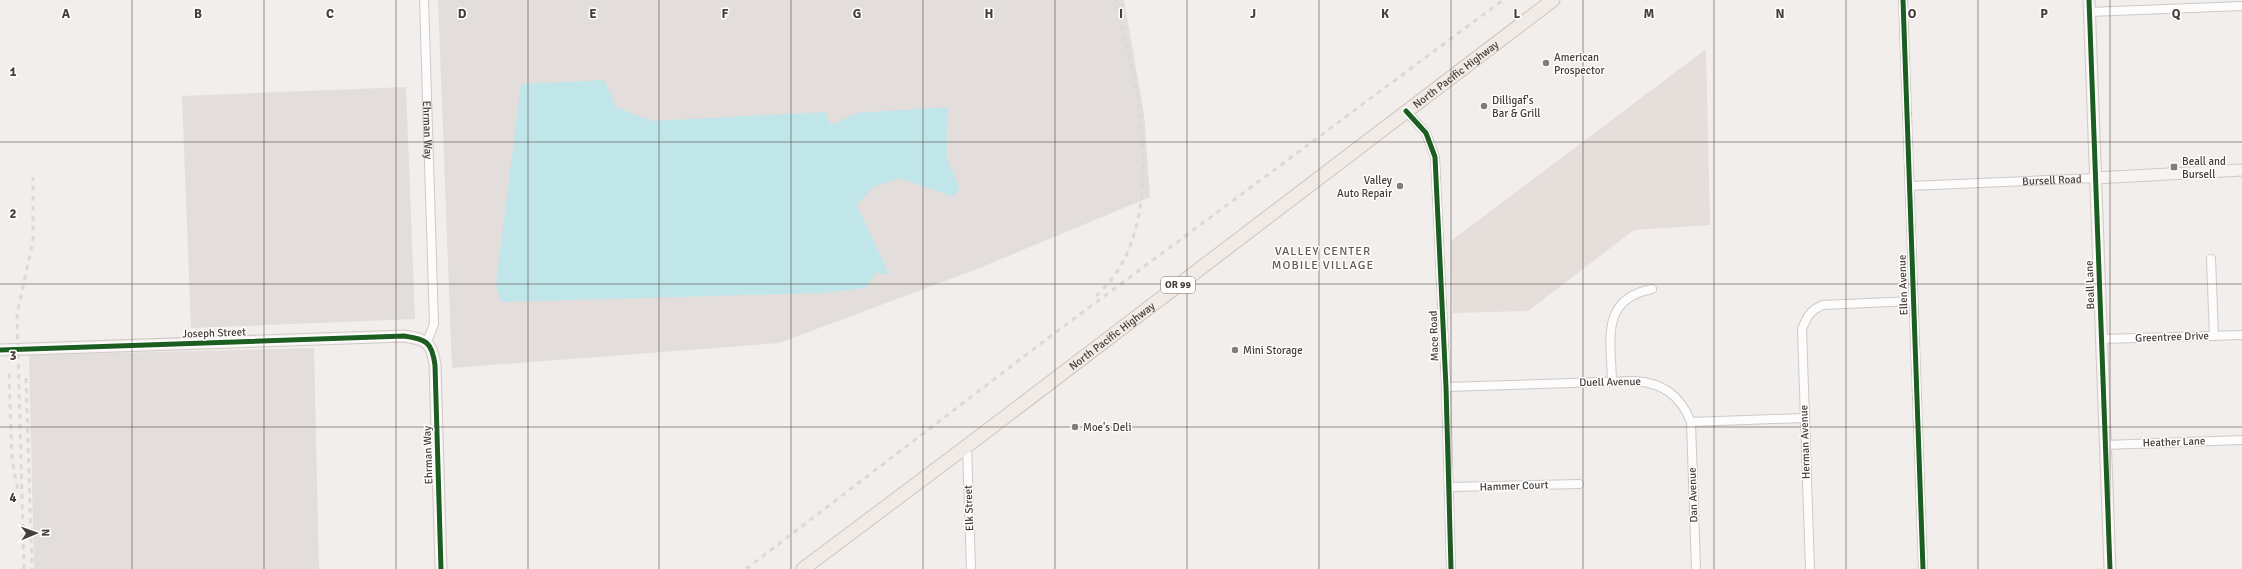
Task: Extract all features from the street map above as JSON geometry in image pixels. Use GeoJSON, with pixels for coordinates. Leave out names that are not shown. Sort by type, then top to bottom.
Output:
{"type":"FeatureCollection","features":[{"type":"Feature","properties":{"kind":"main road","name":"North Pacific Highway"},"geometry":{"type":"LineString","coordinates":[[802,569],[967,446],[1553,0]]}},
{"type":"Feature","properties":{"kind":"street","name":"Ehrman Way"},"geometry":{"type":"LineString","coordinates":[[424,0],[434,324],[427,342],[433,352],[435,365],[441,569]]}},
{"type":"Feature","properties":{"kind":"street","name":"Ellen Avenue"},"geometry":{"type":"LineString","coordinates":[[1903,0],[1923,569]]}},
{"type":"Feature","properties":{"kind":"street","name":"Beall Lane"},"geometry":{"type":"LineString","coordinates":[[2089,0],[2110,569]]}},
{"type":"Feature","properties":{"kind":"street"},"geometry":{"type":"LineString","coordinates":[[2089,12],[2242,6]]}},
{"type":"Feature","properties":{"kind":"street","name":"Mace Road"},"geometry":{"type":"LineString","coordinates":[[1406,111],[1426,133],[1435,157],[1446,387],[1451,569]]}},
{"type":"Feature","properties":{"kind":"street","name":"Bursell Road"},"geometry":{"type":"LineString","coordinates":[[1910,186],[2242,170]]}},
{"type":"Feature","properties":{"kind":"street"},"geometry":{"type":"LineString","coordinates":[[2211,259],[2214,336]]}},
{"type":"Feature","properties":{"kind":"street"},"geometry":{"type":"LineString","coordinates":[[1612,381],[1611,327],[1613,317],[1628,297],[1652,289]]}},
{"type":"Feature","properties":{"kind":"street","name":"Herman Avenue"},"geometry":{"type":"LineString","coordinates":[[1810,569],[1802,329],[1807,316],[1814,308],[1834,303],[1913,301]]}},
{"type":"Feature","properties":{"kind":"street","name":"Greentree Drive"},"geometry":{"type":"LineString","coordinates":[[2102,339],[2242,335]]}},
{"type":"Feature","properties":{"kind":"street","name":"Joseph Street"},"geometry":{"type":"LineString","coordinates":[[0,350],[404,336],[427,342]]}},
{"type":"Feature","properties":{"kind":"street","name":"Duell Avenue"},"geometry":{"type":"LineString","coordinates":[[1446,387],[1646,381],[1667,389],[1676,395],[1686,409],[1691,422]]}},
{"type":"Feature","properties":{"kind":"street"},"geometry":{"type":"LineString","coordinates":[[1691,422],[1804,418]]}},
{"type":"Feature","properties":{"kind":"street","name":"Dan Avenue"},"geometry":{"type":"LineString","coordinates":[[1691,422],[1696,569]]}},
{"type":"Feature","properties":{"kind":"street","name":"Heather Lane"},"geometry":{"type":"LineString","coordinates":[[2105,445],[2242,440]]}},
{"type":"Feature","properties":{"kind":"street","name":"Elk Street"},"geometry":{"type":"LineString","coordinates":[[967,446],[971,569]]}},
{"type":"Feature","properties":{"kind":"street","name":"Hammer Court"},"geometry":{"type":"LineString","coordinates":[[1449,487],[1579,484]]}},
{"type":"Feature","properties":{"kind":"shaded area"},"geometry":{"type":"Polygon","coordinates":[[[438,0],[1124,0],[1144,114],[1150,197],[977,269],[779,343],[452,368],[438,0]]]}},
{"type":"Feature","properties":{"kind":"shaded area"},"geometry":{"type":"Polygon","coordinates":[[[1706,49],[1710,225],[1634,230],[1528,311],[1453,313],[1451,241],[1706,49]]]}},
{"type":"Feature","properties":{"kind":"shaded area"},"geometry":{"type":"Polygon","coordinates":[[[406,87],[415,319],[191,328],[182,96],[406,87]]]}},
{"type":"Feature","properties":{"kind":"shaded area"},"geometry":{"type":"Polygon","coordinates":[[[314,348],[319,569],[34,569],[29,355],[314,348]]]}},
{"type":"Feature","properties":{"kind":"water"},"geometry":{"type":"Polygon","coordinates":[[[604,80],[616,107],[651,121],[825,112],[831,125],[857,113],[948,107],[946,144],[947,156],[949,165],[957,180],[959,188],[953,197],[900,178],[873,187],[857,205],[889,274],[876,273],[866,288],[821,293],[501,302],[496,283],[521,84],[604,80]]]}},
{"type":"Feature","properties":{"kind":"railway"},"geometry":{"type":"LineString","coordinates":[[1096,296],[1120,267],[1134,233],[1142,195],[1143,155],[1140,114],[1133,73],[1115,0]]}},
{"type":"Feature","properties":{"kind":"railway"},"geometry":{"type":"LineString","coordinates":[[746,569],[1056,332],[1503,0]]}},
{"type":"Feature","properties":{"kind":"railway"},"geometry":{"type":"LineString","coordinates":[[24,569],[17,314],[33,241],[33,177]]}},
{"type":"Feature","properties":{"kind":"railway"},"geometry":{"type":"LineString","coordinates":[[9,374],[12,459],[18,491]]}},
{"type":"Feature","properties":{"kind":"railway"},"geometry":{"type":"LineString","coordinates":[[26,378],[32,569]]}},
{"type":"Feature","properties":{"kind":"cycle path"},"geometry":{"type":"LineString","coordinates":[[1903,0],[1923,569]]}},
{"type":"Feature","properties":{"kind":"cycle path"},"geometry":{"type":"LineString","coordinates":[[2089,0],[2110,569]]}},
{"type":"Feature","properties":{"kind":"cycle path"},"geometry":{"type":"LineString","coordinates":[[1406,111],[1426,133],[1435,157],[1446,387],[1451,569]]}},
{"type":"Feature","properties":{"kind":"cycle path"},"geometry":{"type":"LineString","coordinates":[[0,350],[404,336],[423,340],[432,351],[435,365],[441,569]]}},
{"type":"Feature","properties":{"kind":"place","name":"American Prospector"},"geometry":{"type":"Point","coordinates":[1546,63]}},
{"type":"Feature","properties":{"kind":"place","name":"Dilligaf's Bar & Grill"},"geometry":{"type":"Point","coordinates":[1484,106]}},
{"type":"Feature","properties":{"kind":"place","name":"Beall and Bursell"},"geometry":{"type":"Point","coordinates":[2174,167]}},
{"type":"Feature","properties":{"kind":"place","name":"Valley Auto Repair"},"geometry":{"type":"Point","coordinates":[1400,186]}},
{"type":"Feature","properties":{"kind":"place","name":"Mini Storage"},"geometry":{"type":"Point","coordinates":[1235,350]}},
{"type":"Feature","properties":{"kind":"place","name":"Moe's Deli"},"geometry":{"type":"Point","coordinates":[1075,427]}},
{"type":"Feature","properties":{"kind":"district","name":"VALLEY CENTER MOBILE VILLAGE"},"geometry":{"type":"Point","coordinates":[1323,258]}}]}
